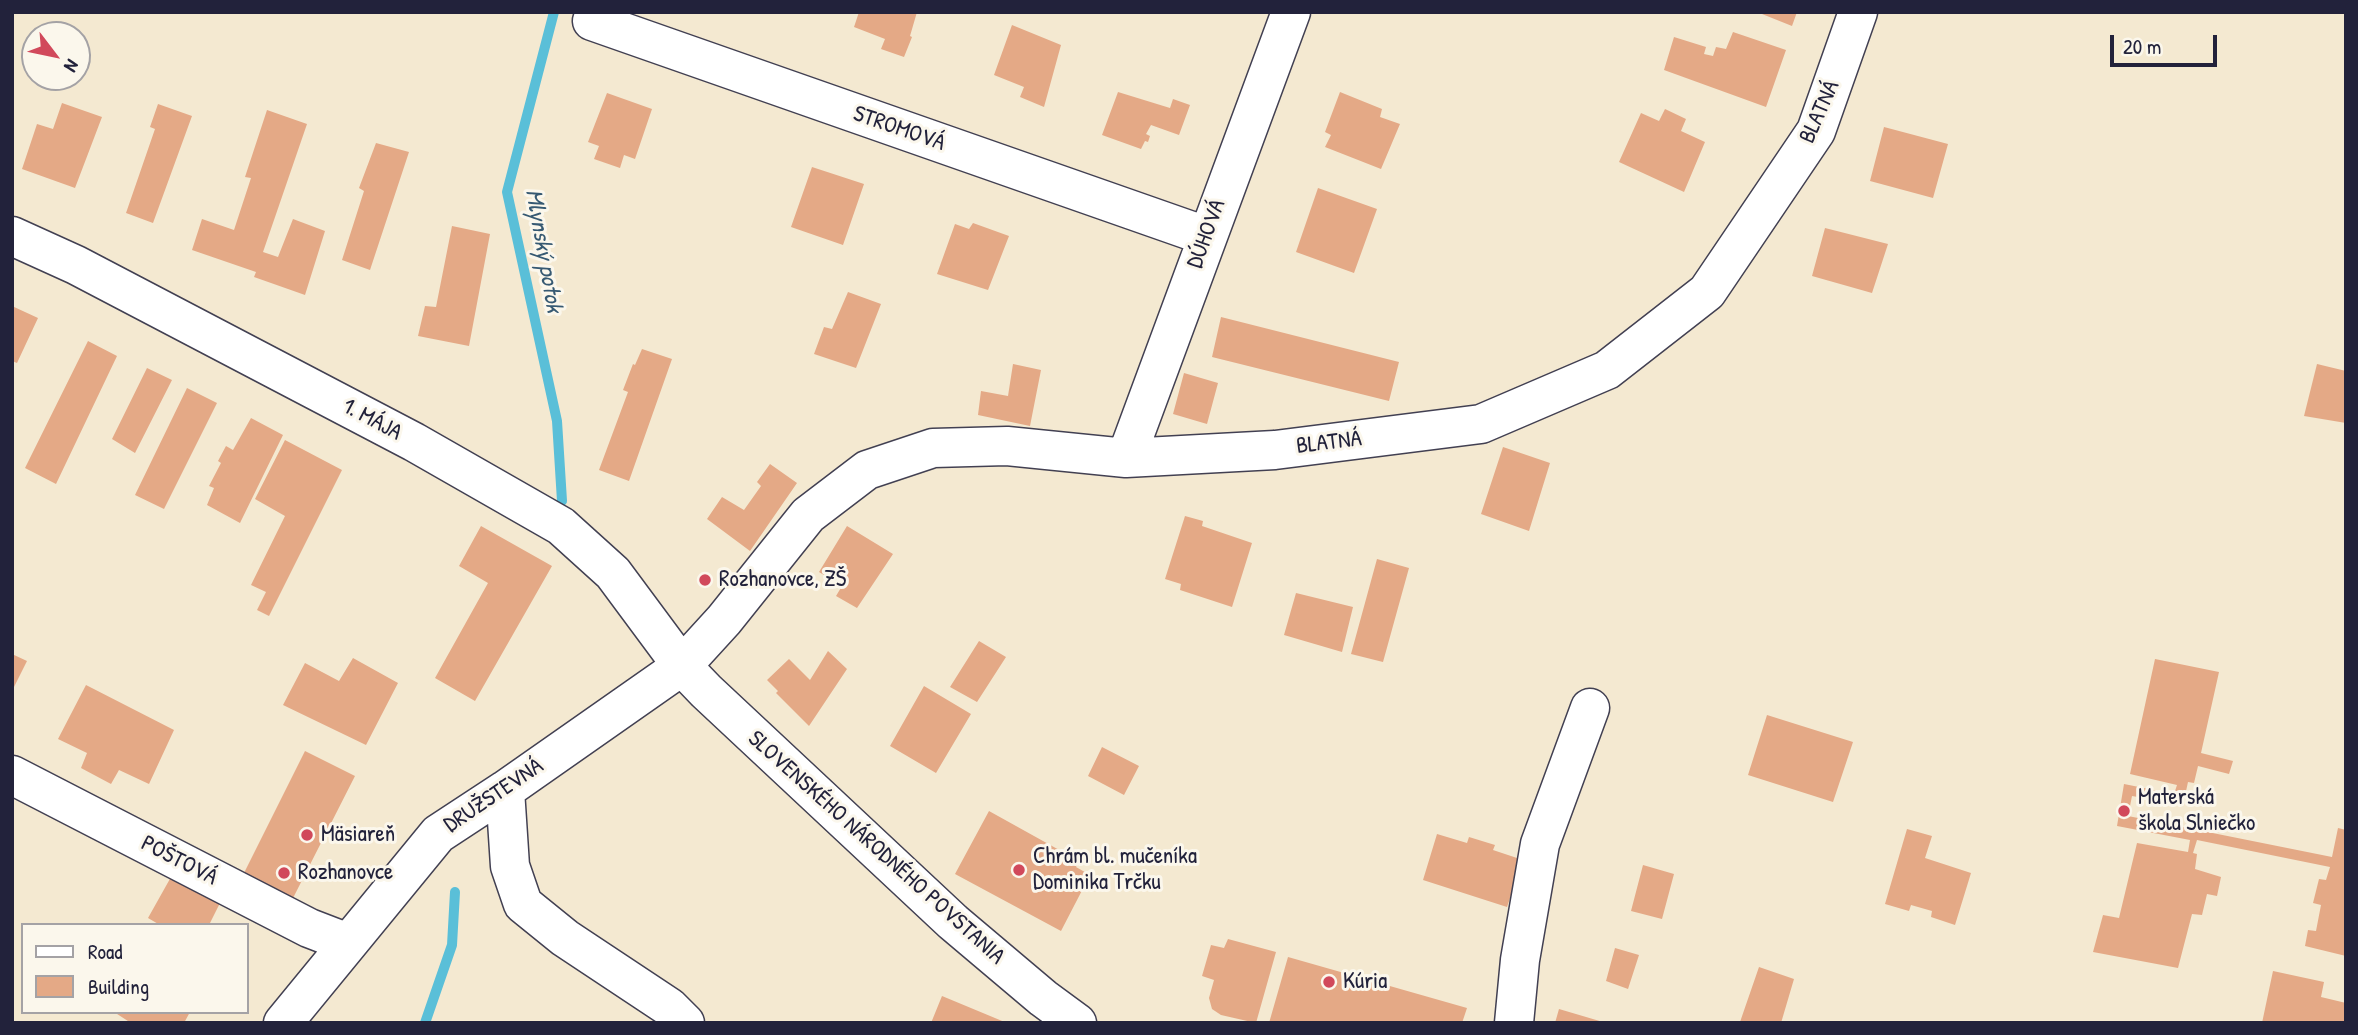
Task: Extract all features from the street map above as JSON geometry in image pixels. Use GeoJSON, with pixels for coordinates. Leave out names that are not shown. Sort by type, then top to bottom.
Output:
{"type":"FeatureCollection","features":[{"type":"Feature","properties":{"kind":"street","name":"DÚHOVÁ"},"geometry":{"type":"LineString","coordinates":[[1126,458],[1291,12]]}},
{"type":"Feature","properties":{"kind":"street","name":"BLATNÁ"},"geometry":{"type":"LineString","coordinates":[[682,666],[724,620],[808,515],[867,470],[933,449],[1007,446],[1126,458],[1275,450],[1480,424],[1607,370],[1707,292],[1816,131],[1858,12]]}},
{"type":"Feature","properties":{"kind":"street","name":"STROMOVÁ"},"geometry":{"type":"LineString","coordinates":[[592,21],[1206,236]]}},
{"type":"Feature","properties":{"kind":"street","name":"1. MÁJA"},"geometry":{"type":"LineString","coordinates":[[12,236],[76,265],[414,442],[561,526],[613,573],[682,666]]}},
{"type":"Feature","properties":{"kind":"street","name":"DRUŽSTEVNÁ"},"geometry":{"type":"LineString","coordinates":[[283,1023],[438,834],[682,666]]}},
{"type":"Feature","properties":{"kind":"street","name":"SLOVENSKÉHO NÁRODNÉHO POVSTANIA"},"geometry":{"type":"LineString","coordinates":[[682,666],[954,922],[1043,998],[1077,1023]]}},
{"type":"Feature","properties":{"kind":"street"},"geometry":{"type":"LineString","coordinates":[[1514,1023],[1520,960],[1540,844],[1590,708]]}},
{"type":"Feature","properties":{"kind":"street","name":"POŠTOVÁ"},"geometry":{"type":"LineString","coordinates":[[12,775],[309,928],[348,943]]}},
{"type":"Feature","properties":{"kind":"street"},"geometry":{"type":"LineString","coordinates":[[505,790],[510,866],[523,904],[565,939],[669,1007],[685,1023]]}},
{"type":"Feature","properties":{"kind":"building"},"geometry":{"type":"Polygon","coordinates":[[[859,12],[917,12],[910,36],[912,37],[904,57],[881,49],[885,39],[854,27],[859,12]]]}},
{"type":"Feature","properties":{"kind":"building"},"geometry":{"type":"Polygon","coordinates":[[[1757,12],[1797,12],[1792,26],[1757,12]]]}},
{"type":"Feature","properties":{"kind":"building"},"geometry":{"type":"Polygon","coordinates":[[[1012,25],[1061,45],[1044,107],[1020,97],[1024,87],[994,75],[1012,25]]]}},
{"type":"Feature","properties":{"kind":"building"},"geometry":{"type":"Polygon","coordinates":[[[1733,32],[1786,50],[1766,107],[1664,70],[1674,37],[1706,47],[1704,54],[1713,56],[1716,47],[1726,49],[1733,32]]]}},
{"type":"Feature","properties":{"kind":"building"},"geometry":{"type":"Polygon","coordinates":[[[1118,92],[1170,108],[1173,99],[1190,105],[1179,135],[1151,125],[1146,134],[1150,136],[1148,142],[1145,141],[1141,149],[1102,135],[1118,92]]]}},
{"type":"Feature","properties":{"kind":"building"},"geometry":{"type":"Polygon","coordinates":[[[1340,92],[1382,109],[1380,117],[1400,124],[1381,169],[1325,147],[1331,135],[1325,132],[1340,92]]]}},
{"type":"Feature","properties":{"kind":"building"},"geometry":{"type":"Polygon","coordinates":[[[607,93],[652,109],[635,159],[624,155],[620,168],[594,159],[599,146],[588,142],[607,93]]]}},
{"type":"Feature","properties":{"kind":"building"},"geometry":{"type":"Polygon","coordinates":[[[62,103],[102,117],[75,188],[22,169],[37,124],[53,129],[62,103]]]}},
{"type":"Feature","properties":{"kind":"building"},"geometry":{"type":"Polygon","coordinates":[[[158,104],[192,116],[153,223],[126,213],[155,129],[150,127],[158,104]]]}},
{"type":"Feature","properties":{"kind":"building"},"geometry":{"type":"Polygon","coordinates":[[[1665,109],[1686,119],[1681,131],[1705,142],[1684,192],[1619,162],[1641,113],[1659,121],[1665,109]]]}},
{"type":"Feature","properties":{"kind":"building"},"geometry":{"type":"Polygon","coordinates":[[[267,110],[307,124],[263,252],[278,257],[293,219],[325,231],[305,295],[254,277],[256,272],[192,250],[202,219],[234,230],[251,178],[245,177],[267,110]]]}},
{"type":"Feature","properties":{"kind":"building"},"geometry":{"type":"Polygon","coordinates":[[[1884,127],[1948,144],[1933,198],[1870,181],[1884,127]]]}},
{"type":"Feature","properties":{"kind":"building"},"geometry":{"type":"Polygon","coordinates":[[[376,143],[409,152],[370,270],[342,260],[364,191],[359,188],[376,143]]]}},
{"type":"Feature","properties":{"kind":"building"},"geometry":{"type":"Polygon","coordinates":[[[812,167],[864,184],[843,245],[791,227],[812,167]]]}},
{"type":"Feature","properties":{"kind":"building"},"geometry":{"type":"Polygon","coordinates":[[[1318,188],[1377,209],[1354,273],[1296,252],[1318,188]]]}},
{"type":"Feature","properties":{"kind":"building"},"geometry":{"type":"Polygon","coordinates":[[[973,223],[1009,236],[988,290],[937,274],[955,224],[969,229],[973,223]]]}},
{"type":"Feature","properties":{"kind":"building"},"geometry":{"type":"Polygon","coordinates":[[[452,226],[490,234],[469,346],[418,336],[425,306],[436,307],[452,226]]]}},
{"type":"Feature","properties":{"kind":"building"},"geometry":{"type":"Polygon","coordinates":[[[1825,228],[1888,244],[1872,293],[1812,276],[1825,228]]]}},
{"type":"Feature","properties":{"kind":"building"},"geometry":{"type":"Polygon","coordinates":[[[848,292],[881,304],[856,368],[814,354],[824,327],[832,329],[848,292]]]}},
{"type":"Feature","properties":{"kind":"building"},"geometry":{"type":"Polygon","coordinates":[[[12,306],[38,318],[17,363],[12,361],[12,306]]]}},
{"type":"Feature","properties":{"kind":"building"},"geometry":{"type":"Polygon","coordinates":[[[1221,317],[1399,362],[1389,401],[1212,357],[1221,317]]]}},
{"type":"Feature","properties":{"kind":"building"},"geometry":{"type":"Polygon","coordinates":[[[88,341],[117,356],[56,484],[25,468],[88,341]]]}},
{"type":"Feature","properties":{"kind":"building"},"geometry":{"type":"Polygon","coordinates":[[[642,349],[672,359],[629,481],[599,470],[628,392],[623,390],[642,349]]]}},
{"type":"Feature","properties":{"kind":"building"},"geometry":{"type":"Polygon","coordinates":[[[1013,364],[1041,370],[1030,426],[978,415],[981,391],[1008,396],[1013,364]]]}},
{"type":"Feature","properties":{"kind":"building"},"geometry":{"type":"Polygon","coordinates":[[[2317,364],[2346,371],[2346,423],[2304,416],[2317,364]]]}},
{"type":"Feature","properties":{"kind":"building"},"geometry":{"type":"Polygon","coordinates":[[[147,368],[172,380],[135,453],[112,439],[147,368]]]}},
{"type":"Feature","properties":{"kind":"building"},"geometry":{"type":"Polygon","coordinates":[[[1184,373],[1218,383],[1207,424],[1173,414],[1184,373]]]}},
{"type":"Feature","properties":{"kind":"building"},"geometry":{"type":"Polygon","coordinates":[[[187,388],[217,403],[164,509],[135,495],[187,388]]]}},
{"type":"Feature","properties":{"kind":"building"},"geometry":{"type":"Polygon","coordinates":[[[251,418],[283,435],[240,523],[207,505],[214,488],[209,486],[221,463],[218,461],[226,446],[233,450],[251,418]]]}},
{"type":"Feature","properties":{"kind":"building"},"geometry":{"type":"Polygon","coordinates":[[[285,440],[342,470],[269,616],[257,610],[266,592],[251,585],[285,516],[255,499],[285,440]]]}},
{"type":"Feature","properties":{"kind":"building"},"geometry":{"type":"Polygon","coordinates":[[[1503,447],[1550,463],[1529,531],[1481,514],[1503,447]]]}},
{"type":"Feature","properties":{"kind":"building"},"geometry":{"type":"Polygon","coordinates":[[[770,464],[797,483],[750,551],[707,519],[722,497],[744,510],[761,486],[757,482],[770,464]]]}},
{"type":"Feature","properties":{"kind":"building"},"geometry":{"type":"Polygon","coordinates":[[[1185,516],[1203,521],[1202,526],[1252,543],[1232,607],[1180,590],[1181,584],[1165,579],[1185,516]]]}},
{"type":"Feature","properties":{"kind":"building"},"geometry":{"type":"Polygon","coordinates":[[[481,526],[552,566],[475,701],[435,678],[488,583],[459,566],[481,526]]]}},
{"type":"Feature","properties":{"kind":"building"},"geometry":{"type":"Polygon","coordinates":[[[847,526],[893,554],[857,608],[836,596],[842,586],[819,572],[847,526]]]}},
{"type":"Feature","properties":{"kind":"building"},"geometry":{"type":"Polygon","coordinates":[[[1377,559],[1409,568],[1383,662],[1351,654],[1377,559]]]}},
{"type":"Feature","properties":{"kind":"building"},"geometry":{"type":"Polygon","coordinates":[[[1296,593],[1353,607],[1342,652],[1284,635],[1296,593]]]}},
{"type":"Feature","properties":{"kind":"building"},"geometry":{"type":"Polygon","coordinates":[[[979,641],[1006,657],[977,702],[950,687],[979,641]]]}},
{"type":"Feature","properties":{"kind":"building"},"geometry":{"type":"Polygon","coordinates":[[[828,651],[847,669],[809,726],[776,693],[778,691],[767,680],[789,659],[810,680],[828,651]]]}},
{"type":"Feature","properties":{"kind":"building"},"geometry":{"type":"Polygon","coordinates":[[[12,654],[27,661],[12,691],[12,654]]]}},
{"type":"Feature","properties":{"kind":"building"},"geometry":{"type":"Polygon","coordinates":[[[353,658],[398,683],[366,745],[283,705],[305,663],[339,681],[353,658]]]}},
{"type":"Feature","properties":{"kind":"building","name":"Materská škola Slniečko"},"geometry":{"type":"Polygon","coordinates":[[[2155,659],[2219,672],[2201,753],[2233,761],[2229,774],[2198,766],[2194,783],[2188,782],[2183,805],[2132,796],[2128,816],[2332,857],[2338,828],[2346,830],[2346,956],[2305,946],[2308,930],[2316,931],[2321,905],[2313,903],[2319,879],[2326,880],[2330,867],[2197,840],[2193,853],[2197,854],[2195,869],[2221,877],[2217,896],[2207,894],[2202,915],[2192,914],[2178,968],[2093,952],[2103,915],[2119,918],[2137,843],[2188,852],[2190,840],[2117,826],[2124,784],[2174,794],[2177,785],[2130,774],[2155,659]]]}},
{"type":"Feature","properties":{"kind":"building"},"geometry":{"type":"Polygon","coordinates":[[[86,685],[174,730],[149,784],[119,770],[111,784],[81,768],[87,753],[58,739],[86,685]]]}},
{"type":"Feature","properties":{"kind":"building"},"geometry":{"type":"Polygon","coordinates":[[[924,686],[971,714],[936,773],[890,746],[924,686]]]}},
{"type":"Feature","properties":{"kind":"building"},"geometry":{"type":"Polygon","coordinates":[[[1767,715],[1853,742],[1833,802],[1748,775],[1767,715]]]}},
{"type":"Feature","properties":{"kind":"building"},"geometry":{"type":"Polygon","coordinates":[[[1102,747],[1139,766],[1124,795],[1088,776],[1102,747]]]}},
{"type":"Feature","properties":{"kind":"building"},"geometry":{"type":"Polygon","coordinates":[[[305,751],[355,776],[291,902],[242,877],[305,751]]]}},
{"type":"Feature","properties":{"kind":"building","name":"Chrám bl. mučeníka Dominika Trčku"},"geometry":{"type":"Polygon","coordinates":[[[989,811],[1079,861],[1076,867],[1090,875],[1061,931],[955,874],[989,811]]]}},
{"type":"Feature","properties":{"kind":"building"},"geometry":{"type":"Polygon","coordinates":[[[1907,829],[1932,836],[1925,858],[1971,873],[1955,925],[1931,917],[1932,911],[1911,905],[1909,911],[1885,904],[1907,829]]]}},
{"type":"Feature","properties":{"kind":"building"},"geometry":{"type":"Polygon","coordinates":[[[1437,834],[1467,843],[1469,837],[1495,845],[1493,850],[1523,860],[1507,907],[1423,880],[1437,834]]]}},
{"type":"Feature","properties":{"kind":"building"},"geometry":{"type":"Polygon","coordinates":[[[1643,865],[1674,874],[1662,919],[1631,911],[1643,865]]]}},
{"type":"Feature","properties":{"kind":"building"},"geometry":{"type":"Polygon","coordinates":[[[171,877],[220,903],[210,923],[157,923],[148,918],[171,877]]]}},
{"type":"Feature","properties":{"kind":"building"},"geometry":{"type":"Polygon","coordinates":[[[1228,939],[1276,952],[1256,1023],[1221,1015],[1212,1009],[1209,998],[1214,980],[1202,976],[1211,945],[1224,948],[1228,939]]]}},
{"type":"Feature","properties":{"kind":"building"},"geometry":{"type":"Polygon","coordinates":[[[1615,948],[1639,955],[1628,989],[1606,981],[1615,948]]]}},
{"type":"Feature","properties":{"kind":"building","name":"Kúria"},"geometry":{"type":"Polygon","coordinates":[[[1288,957],[1467,1008],[1462,1023],[1269,1023],[1288,957]]]}},
{"type":"Feature","properties":{"kind":"building"},"geometry":{"type":"Polygon","coordinates":[[[1759,967],[1794,979],[1781,1023],[1740,1022],[1759,967]]]}},
{"type":"Feature","properties":{"kind":"building"},"geometry":{"type":"Polygon","coordinates":[[[2273,971],[2324,982],[2321,997],[2346,1003],[2346,1023],[2262,1023],[2273,971]]]}},
{"type":"Feature","properties":{"kind":"building"},"geometry":{"type":"Polygon","coordinates":[[[942,996],[1007,1023],[931,1023],[942,996]]]}},
{"type":"Feature","properties":{"kind":"building"},"geometry":{"type":"Polygon","coordinates":[[[1559,1009],[1603,1022],[1603,1023],[1555,1023],[1559,1009]]]}},
{"type":"Feature","properties":{"kind":"building"},"geometry":{"type":"Polygon","coordinates":[[[117,1014],[189,1014],[184,1023],[131,1023],[117,1014]]]}},
{"type":"Feature","properties":{"kind":"waterway","name":"Mlynský potok"},"geometry":{"type":"LineString","coordinates":[[554,12],[507,192],[557,421],[562,501]]}},
{"type":"Feature","properties":{"kind":"waterway","name":"Mlynský potok"},"geometry":{"type":"LineString","coordinates":[[425,1023],[452,945],[455,892]]}},
{"type":"Feature","properties":{"kind":"place","name":"Rozhanovce, ZŠ"},"geometry":{"type":"Point","coordinates":[705,580]}},
{"type":"Feature","properties":{"kind":"place","name":"Materská škola Slniečko"},"geometry":{"type":"Point","coordinates":[2124,811]}},
{"type":"Feature","properties":{"kind":"place","name":"Mäsiareň"},"geometry":{"type":"Point","coordinates":[307,835]}},
{"type":"Feature","properties":{"kind":"place","name":"Chrám bl. mučeníka Dominika Trčku"},"geometry":{"type":"Point","coordinates":[1019,870]}},
{"type":"Feature","properties":{"kind":"place","name":"Rozhanovce"},"geometry":{"type":"Point","coordinates":[284,873]}},
{"type":"Feature","properties":{"kind":"place","name":"Kúria"},"geometry":{"type":"Point","coordinates":[1329,982]}}]}
